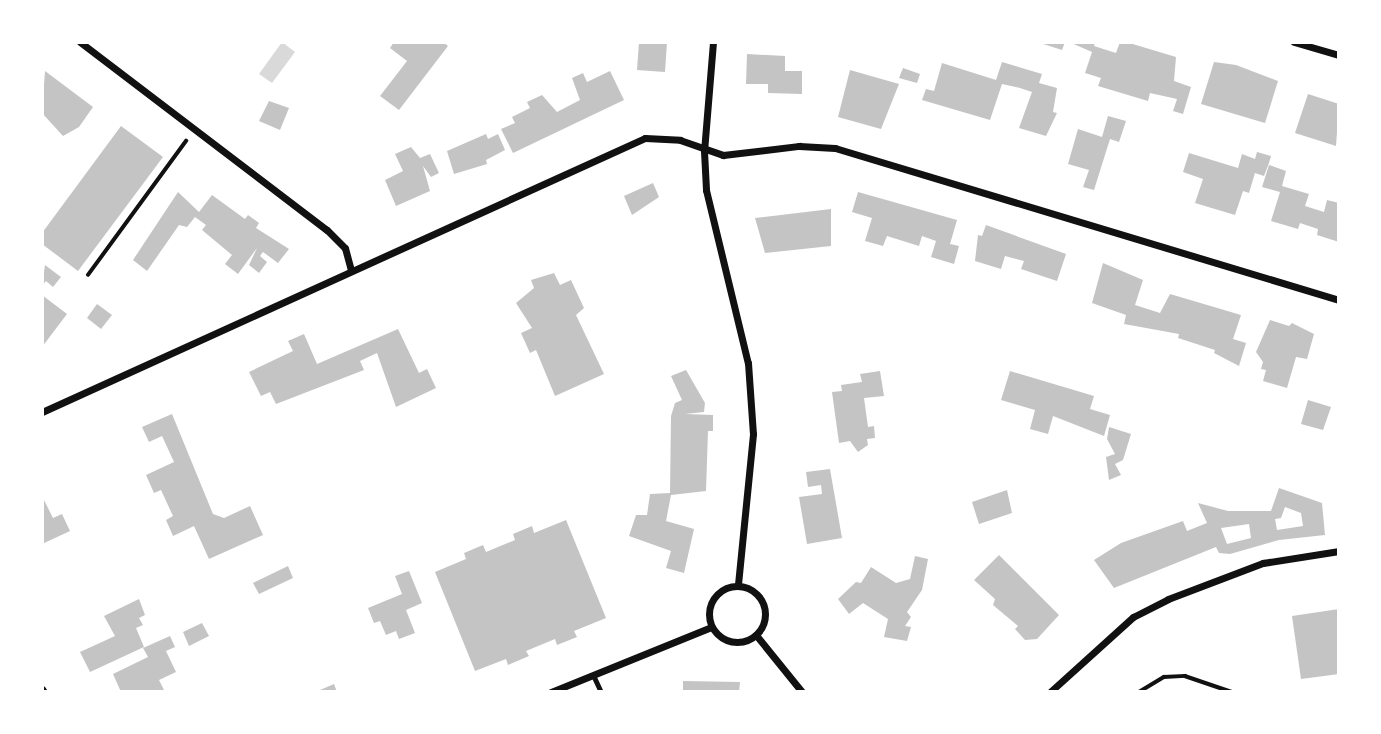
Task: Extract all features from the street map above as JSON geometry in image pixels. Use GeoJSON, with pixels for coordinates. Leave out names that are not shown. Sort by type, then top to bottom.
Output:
{"type":"FeatureCollection","features":[{"type":"Feature","properties":{"kind":"street"},"geometry":{"type":"LineString","coordinates":[[79,42],[196,128],[327,230],[345,248],[351,270]]}},
{"type":"Feature","properties":{"kind":"street"},"geometry":{"type":"LineString","coordinates":[[713,42],[705,151],[706,190],[748,363],[753,434],[738,585]]}},
{"type":"Feature","properties":{"kind":"street"},"geometry":{"type":"LineString","coordinates":[[1294,42],[1339,55]]}},
{"type":"Feature","properties":{"kind":"street"},"geometry":{"type":"LineString","coordinates":[[42,412],[645,138],[663,136],[723,155],[799,146],[835,148],[1339,300]]}},
{"type":"Feature","properties":{"kind":"street"},"geometry":{"type":"LineString","coordinates":[[1051,692],[1122,626],[1168,599],[1263,563],[1339,551]]}},
{"type":"Feature","properties":{"kind":"street"},"geometry":{"type":"LineString","coordinates":[[738,585],[752,590],[762,601],[766,615],[756,635],[736,643],[721,638],[711,627],[708,613],[713,598],[724,588],[738,585]]}},
{"type":"Feature","properties":{"kind":"street"},"geometry":{"type":"LineString","coordinates":[[551,692],[711,627]]}},
{"type":"Feature","properties":{"kind":"street"},"geometry":{"type":"LineString","coordinates":[[756,635],[802,692]]}},
{"type":"Feature","properties":{"kind":"lane"},"geometry":{"type":"LineString","coordinates":[[593,675],[601,692]]}},
{"type":"Feature","properties":{"kind":"path"},"geometry":{"type":"LineString","coordinates":[[88,275],[196,128]]}},
{"type":"Feature","properties":{"kind":"path"},"geometry":{"type":"LineString","coordinates":[[1139,692],[1164,677],[1185,676],[1232,692]]}},
{"type":"Feature","properties":{"kind":"shaded area"},"geometry":{"type":"Polygon","coordinates":[[[282,42],[295,52],[272,83],[259,74],[282,42]]]}},
{"type":"Feature","properties":{"kind":"building"},"geometry":{"type":"Polygon","coordinates":[[[394,42],[443,42],[448,46],[399,110],[380,96],[407,61],[390,48],[394,42]]]}},
{"type":"Feature","properties":{"kind":"building"},"geometry":{"type":"Polygon","coordinates":[[[639,42],[667,42],[665,72],[637,70],[639,42]]]}},
{"type":"Feature","properties":{"kind":"building"},"geometry":{"type":"Polygon","coordinates":[[[1037,42],[1065,42],[1062,50],[1037,42]]]}},
{"type":"Feature","properties":{"kind":"building"},"geometry":{"type":"Polygon","coordinates":[[[1069,42],[1095,42],[1094,46],[1116,53],[1120,42],[1126,42],[1176,57],[1174,81],[1191,87],[1183,114],[1173,111],[1177,99],[1150,93],[1148,101],[1098,86],[1101,78],[1085,73],[1092,52],[1069,42]]]}},
{"type":"Feature","properties":{"kind":"building"},"geometry":{"type":"Polygon","coordinates":[[[747,54],[785,56],[785,71],[802,71],[802,94],[768,93],[768,84],[746,84],[747,54]]]}},
{"type":"Feature","properties":{"kind":"building"},"geometry":{"type":"Polygon","coordinates":[[[1002,62],[1042,74],[1039,83],[1057,88],[1053,112],[1057,113],[1046,136],[1019,128],[1032,92],[1020,88],[1002,84],[990,120],[922,100],[926,89],[934,91],[942,63],[996,80],[1002,62]]]}},
{"type":"Feature","properties":{"kind":"building"},"geometry":{"type":"Polygon","coordinates":[[[1214,62],[1236,65],[1278,81],[1265,123],[1201,104],[1214,62]]]}},
{"type":"Feature","properties":{"kind":"building"},"geometry":{"type":"Polygon","coordinates":[[[903,68],[920,74],[917,83],[899,78],[903,68]]]}},
{"type":"Feature","properties":{"kind":"building"},"geometry":{"type":"Polygon","coordinates":[[[850,70],[899,84],[881,129],[838,117],[850,70]]]}},
{"type":"Feature","properties":{"kind":"building"},"geometry":{"type":"Polygon","coordinates":[[[45,71],[93,107],[79,127],[63,136],[42,113],[45,71]]]}},
{"type":"Feature","properties":{"kind":"building"},"geometry":{"type":"Polygon","coordinates":[[[610,71],[624,100],[513,153],[501,129],[515,123],[512,117],[530,108],[527,102],[542,95],[557,112],[580,100],[572,78],[583,73],[587,82],[610,71]]]}},
{"type":"Feature","properties":{"kind":"building"},"geometry":{"type":"Polygon","coordinates":[[[1308,94],[1339,104],[1336,146],[1295,133],[1308,94]]]}},
{"type":"Feature","properties":{"kind":"building"},"geometry":{"type":"Polygon","coordinates":[[[269,101],[289,108],[280,130],[259,121],[269,101]]]}},
{"type":"Feature","properties":{"kind":"building"},"geometry":{"type":"Polygon","coordinates":[[[1108,116],[1126,121],[1119,142],[1110,139],[1094,190],[1083,187],[1089,170],[1068,164],[1078,129],[1102,137],[1108,116]]]}},
{"type":"Feature","properties":{"kind":"building"},"geometry":{"type":"Polygon","coordinates":[[[121,126],[163,157],[78,271],[42,244],[42,233],[121,126]]]}},
{"type":"Feature","properties":{"kind":"building"},"geometry":{"type":"Polygon","coordinates":[[[486,134],[488,139],[498,134],[505,150],[486,160],[487,164],[454,174],[447,151],[486,134]]]}},
{"type":"Feature","properties":{"kind":"building"},"geometry":{"type":"Polygon","coordinates":[[[411,147],[420,158],[430,154],[439,173],[431,177],[423,166],[430,191],[396,206],[385,180],[403,171],[395,154],[411,147]]]}},
{"type":"Feature","properties":{"kind":"building"},"geometry":{"type":"Polygon","coordinates":[[[1257,152],[1271,156],[1269,163],[1264,176],[1255,173],[1249,193],[1243,191],[1235,215],[1195,203],[1203,179],[1183,172],[1189,153],[1238,168],[1242,154],[1255,159],[1257,152]]]}},
{"type":"Feature","properties":{"kind":"building"},"geometry":{"type":"Polygon","coordinates":[[[1269,165],[1286,171],[1282,186],[1309,194],[1305,206],[1324,212],[1327,200],[1339,203],[1339,242],[1317,235],[1318,229],[1300,223],[1298,229],[1271,221],[1280,192],[1262,187],[1269,165]]]}},
{"type":"Feature","properties":{"kind":"building"},"geometry":{"type":"Polygon","coordinates":[[[653,183],[659,197],[632,215],[624,196],[653,183]]]}},
{"type":"Feature","properties":{"kind":"building"},"geometry":{"type":"Polygon","coordinates":[[[178,192],[199,212],[212,195],[245,219],[248,215],[259,223],[256,228],[289,249],[278,263],[263,252],[260,256],[267,262],[259,273],[249,265],[257,248],[238,274],[225,264],[232,255],[202,230],[206,225],[195,217],[187,227],[179,225],[147,271],[133,260],[178,192]]]}},
{"type":"Feature","properties":{"kind":"building"},"geometry":{"type":"Polygon","coordinates":[[[858,192],[957,220],[950,244],[959,246],[954,264],[931,257],[936,241],[922,236],[919,246],[887,236],[883,246],[865,241],[872,218],[852,212],[858,192]]]}},
{"type":"Feature","properties":{"kind":"building"},"geometry":{"type":"Polygon","coordinates":[[[831,209],[831,246],[765,253],[755,218],[831,209]]]}},
{"type":"Feature","properties":{"kind":"building"},"geometry":{"type":"Polygon","coordinates":[[[986,225],[1066,254],[1057,281],[1021,269],[1024,261],[1005,256],[1001,269],[975,261],[978,235],[982,236],[986,225]]]}},
{"type":"Feature","properties":{"kind":"building"},"geometry":{"type":"Polygon","coordinates":[[[1103,263],[1143,280],[1135,305],[1160,313],[1170,294],[1241,315],[1233,339],[1246,343],[1239,366],[1214,353],[1215,350],[1178,338],[1179,334],[1124,324],[1126,315],[1092,303],[1103,263]]]}},
{"type":"Feature","properties":{"kind":"building"},"geometry":{"type":"Polygon","coordinates":[[[45,265],[61,277],[53,287],[46,281],[42,286],[45,265]]]}},
{"type":"Feature","properties":{"kind":"building"},"geometry":{"type":"Polygon","coordinates":[[[554,273],[560,285],[571,280],[584,308],[576,315],[604,374],[555,396],[536,350],[530,353],[521,333],[532,328],[516,303],[534,288],[531,280],[554,273]]]}},
{"type":"Feature","properties":{"kind":"building"},"geometry":{"type":"Polygon","coordinates":[[[42,295],[67,314],[42,347],[42,295]]]}},
{"type":"Feature","properties":{"kind":"building"},"geometry":{"type":"Polygon","coordinates":[[[97,304],[112,315],[101,329],[87,318],[97,304]]]}},
{"type":"Feature","properties":{"kind":"building"},"geometry":{"type":"Polygon","coordinates":[[[1270,320],[1289,326],[1292,323],[1314,334],[1307,359],[1296,357],[1287,388],[1263,381],[1266,370],[1261,369],[1263,362],[1256,352],[1270,320]]]}},
{"type":"Feature","properties":{"kind":"building"},"geometry":{"type":"Polygon","coordinates":[[[398,329],[419,373],[427,369],[436,388],[396,407],[377,353],[360,361],[364,370],[276,404],[270,392],[261,396],[249,372],[293,351],[288,341],[304,334],[317,364],[398,329]]]}},
{"type":"Feature","properties":{"kind":"building"},"geometry":{"type":"Polygon","coordinates":[[[686,370],[705,403],[704,412],[685,414],[713,415],[713,431],[708,431],[706,491],[671,495],[666,521],[694,529],[684,573],[666,568],[671,551],[629,536],[636,515],[647,515],[650,494],[670,493],[671,416],[675,403],[682,400],[671,376],[686,370]]]}},
{"type":"Feature","properties":{"kind":"building"},"geometry":{"type":"Polygon","coordinates":[[[880,371],[884,396],[864,398],[868,427],[874,426],[875,438],[867,439],[868,445],[858,452],[850,441],[839,443],[832,392],[842,391],[841,385],[862,382],[860,374],[880,371]]]}},
{"type":"Feature","properties":{"kind":"building"},"geometry":{"type":"Polygon","coordinates":[[[1010,371],[1094,396],[1090,409],[1110,415],[1104,436],[1053,416],[1048,434],[1030,429],[1035,410],[1001,400],[1010,371]]]}},
{"type":"Feature","properties":{"kind":"building"},"geometry":{"type":"Polygon","coordinates":[[[1308,400],[1331,407],[1323,430],[1301,424],[1308,400]]]}},
{"type":"Feature","properties":{"kind":"building"},"geometry":{"type":"Polygon","coordinates":[[[172,414],[213,514],[224,518],[250,506],[263,535],[209,559],[194,526],[173,536],[166,520],[173,516],[161,490],[154,493],[146,475],[174,462],[162,436],[149,442],[142,427],[172,414]]]}},
{"type":"Feature","properties":{"kind":"building"},"geometry":{"type":"Polygon","coordinates":[[[1109,427],[1131,434],[1123,460],[1115,464],[1121,475],[1109,480],[1106,457],[1115,454],[1107,439],[1109,427]]]}},
{"type":"Feature","properties":{"kind":"building"},"geometry":{"type":"Polygon","coordinates":[[[830,469],[842,538],[807,544],[799,497],[822,494],[821,485],[808,487],[806,472],[830,469]]]}},
{"type":"Feature","properties":{"kind":"building"},"geometry":{"type":"Polygon","coordinates":[[[1279,488],[1322,503],[1325,535],[1279,540],[1230,554],[1219,553],[1216,547],[1114,588],[1094,560],[1121,543],[1183,521],[1187,531],[1207,523],[1198,503],[1228,511],[1271,511],[1279,488]],[[1285,507],[1281,518],[1275,519],[1277,530],[1303,526],[1301,513],[1285,507]],[[1249,524],[1221,528],[1227,544],[1251,538],[1249,524]]]}},
{"type":"Feature","properties":{"kind":"building"},"geometry":{"type":"Polygon","coordinates":[[[1007,490],[1012,513],[979,524],[972,502],[1007,490]]]}},
{"type":"Feature","properties":{"kind":"building"},"geometry":{"type":"Polygon","coordinates":[[[42,496],[53,518],[62,514],[70,531],[42,544],[42,496]]]}},
{"type":"Feature","properties":{"kind":"building"},"geometry":{"type":"Polygon","coordinates":[[[566,520],[606,618],[574,631],[577,637],[557,645],[555,639],[526,651],[529,656],[508,665],[506,659],[475,671],[435,572],[466,559],[464,553],[483,545],[486,552],[515,540],[513,534],[532,526],[534,533],[566,520]]]}},
{"type":"Feature","properties":{"kind":"building"},"geometry":{"type":"Polygon","coordinates":[[[999,555],[1059,615],[1037,639],[1025,640],[1015,629],[1018,626],[993,605],[995,599],[974,580],[999,555]]]}},
{"type":"Feature","properties":{"kind":"building"},"geometry":{"type":"Polygon","coordinates":[[[915,556],[928,559],[922,590],[907,612],[911,617],[905,626],[911,627],[907,641],[884,637],[888,619],[863,603],[849,614],[838,599],[856,582],[861,583],[871,567],[896,583],[910,579],[915,556]]]}},
{"type":"Feature","properties":{"kind":"building"},"geometry":{"type":"Polygon","coordinates":[[[288,566],[293,578],[259,594],[253,583],[288,566]]]}},
{"type":"Feature","properties":{"kind":"building"},"geometry":{"type":"Polygon","coordinates":[[[409,571],[422,603],[406,610],[415,633],[399,639],[396,631],[386,635],[380,621],[374,623],[368,608],[402,594],[395,576],[409,571]]]}},
{"type":"Feature","properties":{"kind":"building"},"geometry":{"type":"Polygon","coordinates":[[[139,599],[145,615],[139,618],[143,625],[136,628],[144,647],[90,672],[80,652],[115,636],[104,616],[139,599]]]}},
{"type":"Feature","properties":{"kind":"building"},"geometry":{"type":"Polygon","coordinates":[[[1339,609],[1339,674],[1301,679],[1292,616],[1339,609]]]}},
{"type":"Feature","properties":{"kind":"building"},"geometry":{"type":"Polygon","coordinates":[[[202,623],[209,636],[189,646],[183,632],[202,623]]]}},
{"type":"Feature","properties":{"kind":"building"},"geometry":{"type":"Polygon","coordinates":[[[170,636],[175,647],[166,651],[176,672],[159,680],[165,692],[121,692],[113,674],[148,657],[143,648],[170,636]]]}},
{"type":"Feature","properties":{"kind":"building"},"geometry":{"type":"Polygon","coordinates":[[[683,681],[740,682],[739,692],[683,692],[683,681]]]}},
{"type":"Feature","properties":{"kind":"building"},"geometry":{"type":"Polygon","coordinates":[[[334,684],[337,692],[321,692],[320,690],[334,684]]]}}]}
